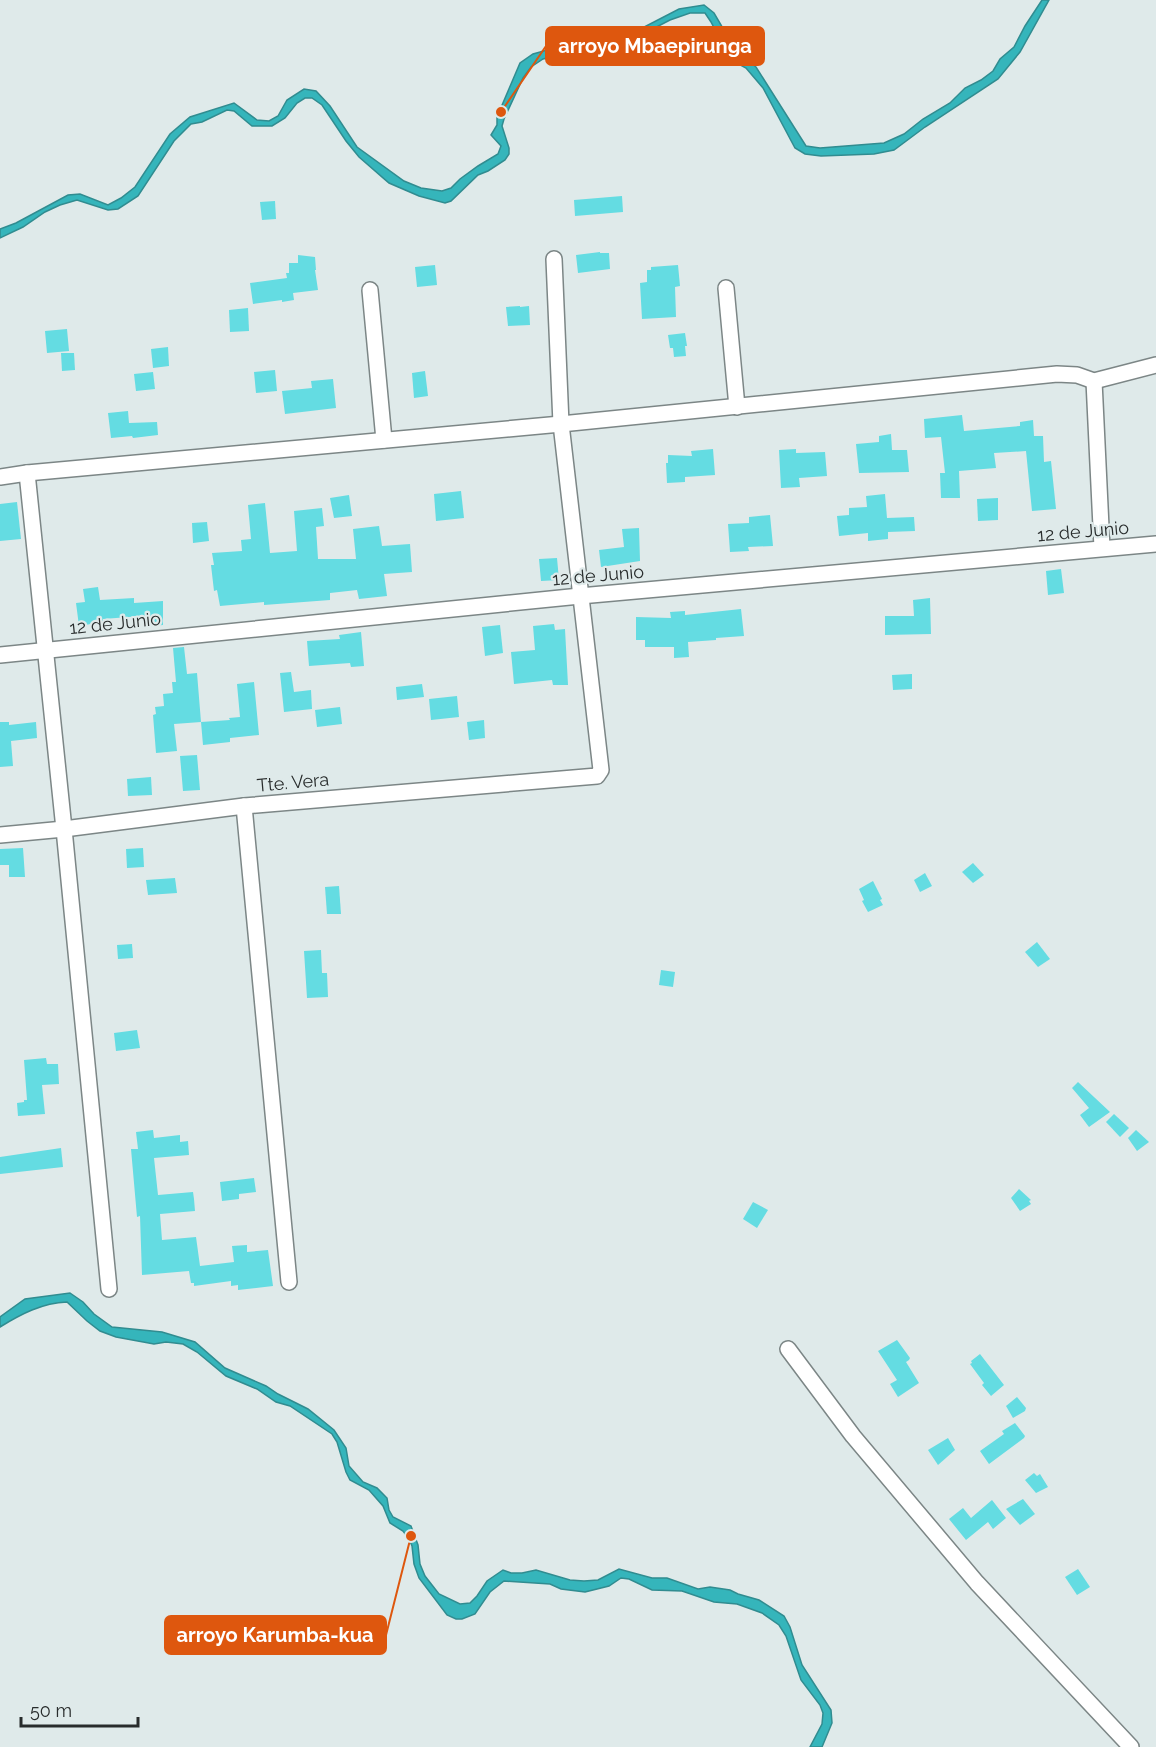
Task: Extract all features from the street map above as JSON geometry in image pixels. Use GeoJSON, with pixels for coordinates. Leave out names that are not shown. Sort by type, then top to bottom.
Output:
{"type":"FeatureCollection","features":[{"type":"Feature","properties":{"kind":"street"},"geometry":{"type":"LineString","coordinates":[[554,259],[561,424],[580,596]]}},
{"type":"Feature","properties":{"kind":"street"},"geometry":{"type":"LineString","coordinates":[[726,288],[737,407]]}},
{"type":"Feature","properties":{"kind":"street"},"geometry":{"type":"LineString","coordinates":[[370,290],[384,440]]}},
{"type":"Feature","properties":{"kind":"street"},"geometry":{"type":"LineString","coordinates":[[0,477],[737,407],[1057,374],[1077,375],[1094,381],[1156,365]]}},
{"type":"Feature","properties":{"kind":"street"},"geometry":{"type":"LineString","coordinates":[[1094,381],[1102,548]]}},
{"type":"Feature","properties":{"kind":"street"},"geometry":{"type":"LineString","coordinates":[[27,473],[109,1289]]}},
{"type":"Feature","properties":{"kind":"street","name":"12 de Junio"},"geometry":{"type":"LineString","coordinates":[[0,655],[580,596],[1156,544]]}},
{"type":"Feature","properties":{"kind":"street","name":"Tte. Vera"},"geometry":{"type":"LineString","coordinates":[[0,835],[244,806],[597,776],[601,770],[580,596]]}},
{"type":"Feature","properties":{"kind":"street"},"geometry":{"type":"LineString","coordinates":[[244,806],[289,1282]]}},
{"type":"Feature","properties":{"kind":"street"},"geometry":{"type":"LineString","coordinates":[[788,1349],[853,1436],[977,1583],[1131,1747]]}},
{"type":"Feature","properties":{"kind":"water"},"geometry":{"type":"Polygon","coordinates":[[[1042,0],[1049,0],[1020,52],[998,79],[894,150],[874,154],[821,156],[805,154],[795,148],[763,88],[746,68],[733,61],[705,13],[690,13],[670,20],[612,50],[581,59],[565,54],[543,59],[531,67],[523,78],[502,126],[509,154],[505,160],[478,175],[451,201],[445,203],[419,196],[389,183],[359,157],[322,105],[312,98],[305,98],[297,103],[285,118],[272,126],[252,126],[234,111],[227,110],[202,122],[191,124],[174,141],[138,196],[118,209],[108,210],[77,200],[45,212],[23,227],[0,238],[0,229],[68,195],[80,194],[108,205],[121,198],[135,187],[170,134],[190,117],[234,103],[257,120],[269,121],[278,116],[287,100],[304,89],[316,91],[330,106],[357,147],[404,181],[421,188],[442,191],[451,188],[460,179],[498,154],[501,146],[491,135],[497,125],[497,117],[520,63],[533,54],[551,49],[584,49],[623,38],[679,9],[704,5],[714,13],[724,30],[727,43],[756,67],[806,146],[820,148],[884,143],[904,134],[923,119],[950,103],[965,88],[993,71],[1000,59],[1014,47],[1042,0]]]}},
{"type":"Feature","properties":{"kind":"water"},"geometry":{"type":"Polygon","coordinates":[[[70,1293],[112,1327],[162,1332],[195,1342],[225,1368],[266,1386],[308,1409],[334,1430],[346,1448],[349,1466],[363,1482],[377,1488],[387,1498],[393,1517],[411,1526],[418,1545],[420,1564],[425,1576],[439,1594],[460,1604],[470,1603],[487,1581],[503,1570],[522,1573],[536,1570],[570,1580],[584,1581],[598,1580],[619,1569],[652,1578],[667,1578],[698,1589],[710,1587],[730,1590],[759,1600],[784,1616],[790,1627],[802,1665],[831,1710],[832,1723],[822,1747],[810,1747],[822,1724],[823,1713],[820,1705],[801,1680],[786,1636],[779,1625],[762,1613],[737,1604],[714,1602],[682,1591],[652,1590],[629,1579],[621,1578],[609,1586],[585,1592],[561,1589],[550,1584],[504,1581],[490,1592],[475,1614],[462,1619],[447,1615],[419,1578],[409,1539],[403,1531],[390,1523],[383,1506],[369,1490],[350,1480],[332,1434],[290,1406],[276,1402],[257,1389],[226,1376],[197,1352],[183,1344],[166,1342],[154,1344],[116,1337],[100,1331],[67,1302],[49,1304],[32,1310],[0,1327],[0,1317],[25,1299],[70,1293]]]}},
{"type":"Feature","properties":{"kind":"building"},"geometry":{"type":"Polygon","coordinates":[[[622,196],[623,212],[575,216],[574,200],[622,196]]]}},
{"type":"Feature","properties":{"kind":"building"},"geometry":{"type":"Polygon","coordinates":[[[275,201],[276,219],[262,220],[260,202],[275,201]]]}},
{"type":"Feature","properties":{"kind":"building"},"geometry":{"type":"Polygon","coordinates":[[[609,253],[610,269],[578,273],[576,255],[609,253]]]}},
{"type":"Feature","properties":{"kind":"building"},"geometry":{"type":"Polygon","coordinates":[[[298,255],[315,257],[318,290],[293,293],[294,300],[253,304],[250,283],[287,278],[289,263],[298,263],[298,255]]]}},
{"type":"Feature","properties":{"kind":"building"},"geometry":{"type":"Polygon","coordinates":[[[435,265],[437,285],[417,287],[415,267],[435,265]]]}},
{"type":"Feature","properties":{"kind":"building"},"geometry":{"type":"Polygon","coordinates":[[[678,265],[680,286],[675,287],[676,317],[642,319],[640,283],[647,282],[647,270],[651,270],[651,267],[678,265]]]}},
{"type":"Feature","properties":{"kind":"building"},"geometry":{"type":"Polygon","coordinates":[[[529,306],[530,325],[508,326],[506,307],[529,306]]]}},
{"type":"Feature","properties":{"kind":"building"},"geometry":{"type":"Polygon","coordinates":[[[248,308],[249,331],[230,332],[229,310],[248,308]]]}},
{"type":"Feature","properties":{"kind":"building"},"geometry":{"type":"Polygon","coordinates":[[[67,329],[69,351],[47,353],[45,331],[67,329]]]}},
{"type":"Feature","properties":{"kind":"building"},"geometry":{"type":"Polygon","coordinates":[[[685,333],[686,356],[674,357],[668,335],[685,333]]]}},
{"type":"Feature","properties":{"kind":"building"},"geometry":{"type":"Polygon","coordinates":[[[168,347],[169,366],[153,368],[151,349],[168,347]]]}},
{"type":"Feature","properties":{"kind":"building"},"geometry":{"type":"Polygon","coordinates":[[[61,353],[74,353],[75,370],[62,371],[61,353]]]}},
{"type":"Feature","properties":{"kind":"building"},"geometry":{"type":"Polygon","coordinates":[[[275,370],[277,391],[256,393],[254,372],[275,370]]]}},
{"type":"Feature","properties":{"kind":"building"},"geometry":{"type":"Polygon","coordinates":[[[425,371],[428,396],[414,398],[412,373],[425,371]]]}},
{"type":"Feature","properties":{"kind":"building"},"geometry":{"type":"Polygon","coordinates":[[[153,372],[155,389],[136,391],[134,374],[153,372]]]}},
{"type":"Feature","properties":{"kind":"building"},"geometry":{"type":"Polygon","coordinates":[[[333,379],[336,408],[285,414],[282,391],[312,388],[311,381],[333,379]]]}},
{"type":"Feature","properties":{"kind":"building"},"geometry":{"type":"Polygon","coordinates":[[[128,411],[129,423],[157,422],[158,435],[111,438],[108,413],[128,411]]]}},
{"type":"Feature","properties":{"kind":"building"},"geometry":{"type":"Polygon","coordinates":[[[962,415],[964,431],[1020,426],[1020,422],[1033,420],[1034,436],[1043,436],[1044,462],[1051,461],[1056,509],[1032,511],[1026,451],[994,453],[996,468],[959,471],[960,498],[941,498],[940,473],[945,473],[941,437],[925,438],[924,419],[962,415]]]}},
{"type":"Feature","properties":{"kind":"building"},"geometry":{"type":"Polygon","coordinates":[[[891,434],[892,450],[907,450],[909,472],[859,473],[856,444],[879,442],[879,436],[891,434]]]}},
{"type":"Feature","properties":{"kind":"building"},"geometry":{"type":"Polygon","coordinates":[[[713,449],[715,475],[685,477],[685,482],[667,483],[668,455],[692,456],[691,451],[713,449]]]}},
{"type":"Feature","properties":{"kind":"building"},"geometry":{"type":"Polygon","coordinates":[[[796,449],[796,453],[825,452],[827,476],[799,478],[800,487],[781,488],[779,450],[796,449]]]}},
{"type":"Feature","properties":{"kind":"building"},"geometry":{"type":"Polygon","coordinates":[[[461,491],[464,518],[436,521],[434,494],[461,491]]]}},
{"type":"Feature","properties":{"kind":"building"},"geometry":{"type":"Polygon","coordinates":[[[885,494],[887,518],[914,517],[915,531],[888,532],[888,539],[868,541],[868,533],[839,536],[837,516],[849,515],[849,508],[867,507],[866,496],[885,494]]]}},
{"type":"Feature","properties":{"kind":"building"},"geometry":{"type":"Polygon","coordinates":[[[349,495],[352,516],[334,518],[330,498],[349,495]]]}},
{"type":"Feature","properties":{"kind":"building"},"geometry":{"type":"Polygon","coordinates":[[[998,498],[998,520],[978,521],[977,499],[998,498]]]}},
{"type":"Feature","properties":{"kind":"building"},"geometry":{"type":"Polygon","coordinates":[[[17,502],[21,539],[0,541],[0,504],[17,502]]]}},
{"type":"Feature","properties":{"kind":"building"},"geometry":{"type":"Polygon","coordinates":[[[265,503],[270,553],[297,551],[294,511],[322,508],[324,526],[316,527],[318,559],[356,559],[353,529],[379,526],[382,546],[410,544],[412,572],[384,574],[387,596],[359,599],[357,590],[330,593],[330,600],[220,606],[217,590],[214,591],[212,553],[242,551],[241,540],[251,539],[248,505],[265,503]]]}},
{"type":"Feature","properties":{"kind":"building"},"geometry":{"type":"Polygon","coordinates":[[[770,515],[773,546],[748,547],[749,551],[730,552],[728,524],[749,523],[749,517],[770,515]]]}},
{"type":"Feature","properties":{"kind":"building"},"geometry":{"type":"Polygon","coordinates":[[[207,522],[209,541],[193,543],[192,523],[207,522]]]}},
{"type":"Feature","properties":{"kind":"building"},"geometry":{"type":"Polygon","coordinates":[[[639,528],[640,561],[601,567],[599,550],[624,547],[622,529],[639,528]]]}},
{"type":"Feature","properties":{"kind":"building"},"geometry":{"type":"Polygon","coordinates":[[[557,558],[559,580],[541,581],[539,559],[557,558]]]}},
{"type":"Feature","properties":{"kind":"building"},"geometry":{"type":"Polygon","coordinates":[[[1061,569],[1064,593],[1048,595],[1046,571],[1061,569]]]}},
{"type":"Feature","properties":{"kind":"building"},"geometry":{"type":"Polygon","coordinates":[[[98,587],[100,600],[134,598],[134,603],[163,601],[163,625],[143,627],[142,616],[103,619],[103,622],[79,626],[76,603],[85,602],[83,589],[98,587]]]}},
{"type":"Feature","properties":{"kind":"building"},"geometry":{"type":"Polygon","coordinates":[[[930,598],[931,634],[885,635],[885,616],[914,616],[913,600],[930,598]]]}},
{"type":"Feature","properties":{"kind":"building"},"geometry":{"type":"Polygon","coordinates":[[[741,609],[744,636],[688,642],[689,657],[674,658],[674,647],[645,647],[645,640],[636,640],[636,617],[671,618],[670,612],[685,611],[685,615],[741,609]]]}},
{"type":"Feature","properties":{"kind":"building"},"geometry":{"type":"Polygon","coordinates":[[[554,624],[555,630],[565,629],[568,685],[553,685],[552,680],[514,684],[511,652],[535,650],[533,626],[554,624]]]}},
{"type":"Feature","properties":{"kind":"building"},"geometry":{"type":"Polygon","coordinates":[[[500,625],[503,653],[485,656],[482,627],[500,625]]]}},
{"type":"Feature","properties":{"kind":"building"},"geometry":{"type":"Polygon","coordinates":[[[361,632],[364,666],[351,667],[350,663],[309,666],[307,641],[340,639],[339,635],[361,632]]]}},
{"type":"Feature","properties":{"kind":"building"},"geometry":{"type":"Polygon","coordinates":[[[184,647],[187,674],[197,673],[201,722],[174,724],[177,751],[156,753],[153,715],[156,714],[155,707],[164,706],[163,694],[173,693],[172,682],[176,682],[173,648],[184,647]]]}},
{"type":"Feature","properties":{"kind":"building"},"geometry":{"type":"Polygon","coordinates":[[[291,672],[294,692],[311,690],[312,709],[284,712],[280,673],[291,672]]]}},
{"type":"Feature","properties":{"kind":"building"},"geometry":{"type":"Polygon","coordinates":[[[912,674],[912,689],[893,690],[892,675],[912,674]]]}},
{"type":"Feature","properties":{"kind":"building"},"geometry":{"type":"Polygon","coordinates":[[[254,682],[259,735],[230,738],[230,742],[203,745],[201,722],[240,717],[237,684],[254,682]]]}},
{"type":"Feature","properties":{"kind":"building"},"geometry":{"type":"Polygon","coordinates":[[[422,684],[424,697],[397,700],[396,687],[422,684]]]}},
{"type":"Feature","properties":{"kind":"building"},"geometry":{"type":"Polygon","coordinates":[[[457,696],[459,717],[431,720],[429,699],[457,696]]]}},
{"type":"Feature","properties":{"kind":"building"},"geometry":{"type":"Polygon","coordinates":[[[340,707],[342,724],[317,727],[315,710],[340,707]]]}},
{"type":"Feature","properties":{"kind":"building"},"geometry":{"type":"Polygon","coordinates":[[[484,720],[485,738],[469,740],[467,722],[484,720]]]}},
{"type":"Feature","properties":{"kind":"building"},"geometry":{"type":"Polygon","coordinates":[[[0,722],[9,722],[9,725],[36,722],[37,738],[11,741],[13,766],[0,767],[0,722]]]}},
{"type":"Feature","properties":{"kind":"building"},"geometry":{"type":"Polygon","coordinates":[[[197,755],[200,790],[183,791],[180,756],[197,755]]]}},
{"type":"Feature","properties":{"kind":"building"},"geometry":{"type":"Polygon","coordinates":[[[151,777],[152,795],[128,796],[127,779],[151,777]]]}},
{"type":"Feature","properties":{"kind":"building"},"geometry":{"type":"Polygon","coordinates":[[[23,848],[25,877],[9,877],[9,865],[0,865],[0,849],[23,848]]]}},
{"type":"Feature","properties":{"kind":"building"},"geometry":{"type":"Polygon","coordinates":[[[143,848],[144,867],[127,868],[126,849],[143,848]]]}},
{"type":"Feature","properties":{"kind":"building"},"geometry":{"type":"Polygon","coordinates":[[[973,863],[984,875],[973,883],[962,872],[973,863]]]}},
{"type":"Feature","properties":{"kind":"building"},"geometry":{"type":"Polygon","coordinates":[[[925,873],[932,886],[920,892],[914,880],[925,873]]]}},
{"type":"Feature","properties":{"kind":"building"},"geometry":{"type":"Polygon","coordinates":[[[175,878],[177,893],[148,895],[146,880],[175,878]]]}},
{"type":"Feature","properties":{"kind":"building"},"geometry":{"type":"Polygon","coordinates":[[[873,881],[883,905],[868,912],[859,889],[873,881]]]}},
{"type":"Feature","properties":{"kind":"building"},"geometry":{"type":"Polygon","coordinates":[[[339,886],[341,914],[327,914],[325,887],[339,886]]]}},
{"type":"Feature","properties":{"kind":"building"},"geometry":{"type":"Polygon","coordinates":[[[1037,942],[1050,959],[1038,967],[1025,952],[1037,942]]]}},
{"type":"Feature","properties":{"kind":"building"},"geometry":{"type":"Polygon","coordinates":[[[132,944],[133,958],[118,959],[117,945],[132,944]]]}},
{"type":"Feature","properties":{"kind":"building"},"geometry":{"type":"Polygon","coordinates":[[[321,950],[322,973],[327,973],[328,997],[307,998],[304,951],[321,950]]]}},
{"type":"Feature","properties":{"kind":"building"},"geometry":{"type":"Polygon","coordinates":[[[661,970],[675,972],[673,987],[659,985],[661,970]]]}},
{"type":"Feature","properties":{"kind":"building"},"geometry":{"type":"Polygon","coordinates":[[[137,1030],[140,1048],[116,1051],[114,1033],[137,1030]]]}},
{"type":"Feature","properties":{"kind":"building"},"geometry":{"type":"Polygon","coordinates":[[[46,1058],[47,1064],[58,1064],[59,1084],[42,1085],[45,1114],[18,1116],[17,1103],[27,1100],[24,1060],[46,1058]]]}},
{"type":"Feature","properties":{"kind":"building"},"geometry":{"type":"Polygon","coordinates":[[[1078,1082],[1110,1112],[1089,1127],[1080,1115],[1089,1108],[1072,1088],[1078,1082]]]}},
{"type":"Feature","properties":{"kind":"building"},"geometry":{"type":"Polygon","coordinates":[[[1114,1114],[1129,1128],[1120,1137],[1106,1122],[1114,1114]]]}},
{"type":"Feature","properties":{"kind":"building"},"geometry":{"type":"Polygon","coordinates":[[[153,1130],[154,1138],[180,1135],[180,1142],[188,1141],[189,1155],[154,1158],[158,1195],[193,1192],[195,1211],[160,1214],[162,1240],[196,1237],[200,1266],[234,1262],[232,1246],[247,1245],[247,1252],[268,1250],[273,1286],[238,1290],[238,1285],[231,1286],[231,1281],[194,1286],[194,1283],[191,1283],[189,1271],[142,1275],[140,1216],[137,1217],[131,1149],[138,1149],[136,1132],[153,1130]]]}},
{"type":"Feature","properties":{"kind":"building"},"geometry":{"type":"Polygon","coordinates":[[[1136,1130],[1149,1142],[1137,1151],[1128,1138],[1136,1130]]]}},
{"type":"Feature","properties":{"kind":"building"},"geometry":{"type":"Polygon","coordinates":[[[61,1148],[63,1167],[0,1174],[0,1157],[61,1148]]]}},
{"type":"Feature","properties":{"kind":"building"},"geometry":{"type":"Polygon","coordinates":[[[254,1178],[256,1192],[239,1194],[239,1199],[222,1201],[220,1182],[254,1178]]]}},
{"type":"Feature","properties":{"kind":"building"},"geometry":{"type":"Polygon","coordinates":[[[1019,1189],[1031,1200],[1029,1201],[1031,1204],[1020,1211],[1011,1198],[1019,1189]]]}},
{"type":"Feature","properties":{"kind":"building"},"geometry":{"type":"Polygon","coordinates":[[[753,1202],[768,1210],[757,1228],[743,1219],[753,1202]]]}},
{"type":"Feature","properties":{"kind":"building"},"geometry":{"type":"Polygon","coordinates":[[[897,1340],[910,1358],[906,1362],[919,1383],[898,1397],[890,1384],[897,1380],[878,1351],[897,1340]]]}},
{"type":"Feature","properties":{"kind":"building"},"geometry":{"type":"Polygon","coordinates":[[[980,1354],[1004,1385],[991,1396],[970,1364],[980,1354]]]}},
{"type":"Feature","properties":{"kind":"building"},"geometry":{"type":"Polygon","coordinates":[[[1017,1397],[1026,1408],[1013,1418],[1006,1406],[1017,1397]]]}},
{"type":"Feature","properties":{"kind":"building"},"geometry":{"type":"Polygon","coordinates":[[[1015,1423],[1025,1436],[1024,1438],[989,1464],[980,1451],[1004,1434],[1002,1431],[1015,1423]]]}},
{"type":"Feature","properties":{"kind":"building"},"geometry":{"type":"Polygon","coordinates":[[[948,1438],[955,1450],[938,1465],[928,1450],[948,1438]]]}},
{"type":"Feature","properties":{"kind":"building"},"geometry":{"type":"Polygon","coordinates":[[[1034,1473],[1037,1476],[1040,1474],[1048,1487],[1036,1493],[1025,1480],[1034,1473]]]}},
{"type":"Feature","properties":{"kind":"building"},"geometry":{"type":"Polygon","coordinates":[[[1023,1499],[1035,1514],[1020,1525],[1006,1509],[1023,1499]]]}},
{"type":"Feature","properties":{"kind":"building"},"geometry":{"type":"Polygon","coordinates":[[[992,1500],[1006,1518],[993,1529],[988,1522],[966,1540],[949,1519],[963,1508],[971,1518],[992,1500]]]}},
{"type":"Feature","properties":{"kind":"building"},"geometry":{"type":"Polygon","coordinates":[[[1078,1569],[1090,1587],[1077,1595],[1065,1577],[1078,1569]]]}},
{"type":"Feature","properties":{"kind":"place","name":"arroyo Mbaepirunga"},"geometry":{"type":"Point","coordinates":[501,112]}},
{"type":"Feature","properties":{"kind":"place","name":"arroyo Karumba-kua"},"geometry":{"type":"Point","coordinates":[411,1536]}}]}
